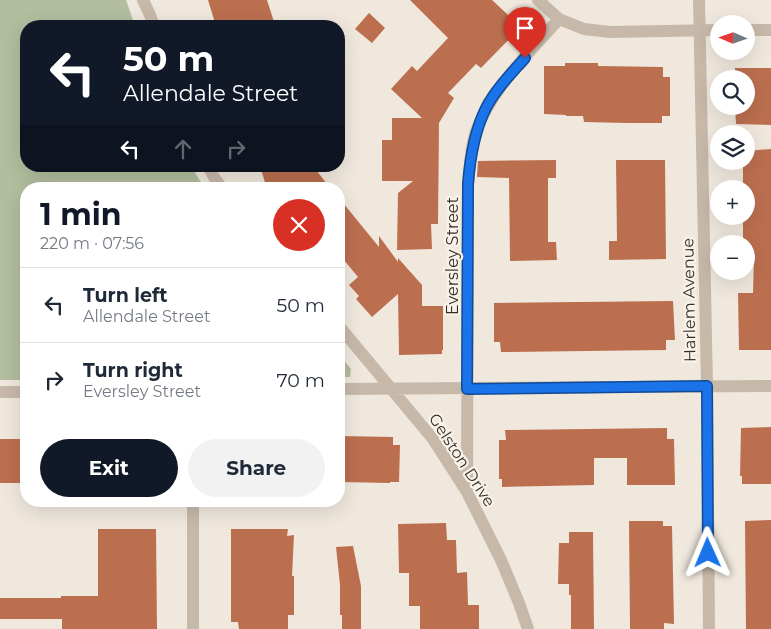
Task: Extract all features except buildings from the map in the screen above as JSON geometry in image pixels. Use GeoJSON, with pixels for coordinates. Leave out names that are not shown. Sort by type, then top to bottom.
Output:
{"type":"FeatureCollection","features":[{"type":"Feature","properties":{"kind":"street"},"geometry":{"type":"LineString","coordinates":[[143,0],[152,20]]}},
{"type":"Feature","properties":{"kind":"street"},"geometry":{"type":"LineString","coordinates":[[538,0],[559,19],[584,29],[610,32],[710,30]]}},
{"type":"Feature","properties":{"kind":"street","name":"Harlem Avenue"},"geometry":{"type":"LineString","coordinates":[[699,0],[707,386],[709,629]]}},
{"type":"Feature","properties":{"kind":"street","name":"Eversley Street"},"geometry":{"type":"LineString","coordinates":[[467,492],[468,184],[470,161],[475,136],[486,108],[502,84],[559,19]]}},
{"type":"Feature","properties":{"kind":"street"},"geometry":{"type":"LineString","coordinates":[[755,30],[771,30]]}},
{"type":"Feature","properties":{"kind":"street","name":"Gelston Drive"},"geometry":{"type":"LineString","coordinates":[[345,333],[433,439],[467,492],[501,560],[528,629]]}},
{"type":"Feature","properties":{"kind":"street"},"geometry":{"type":"LineString","coordinates":[[345,390],[771,386]]}},
{"type":"Feature","properties":{"kind":"street"},"geometry":{"type":"LineString","coordinates":[[0,392],[20,392]]}},
{"type":"Feature","properties":{"kind":"street"},"geometry":{"type":"LineString","coordinates":[[193,507],[193,629]]}},
{"type":"Feature","properties":{"kind":"green space"},"geometry":{"type":"Polygon","coordinates":[[[0,0],[126,0],[133,20],[20,20],[20,172],[195,172],[201,182],[20,182],[20,380],[0,380],[0,0]]]}},
{"type":"Feature","properties":{"kind":"green space"},"geometry":{"type":"Polygon","coordinates":[[[345,362],[351,369],[350,377],[345,377],[345,362]]]}},
{"type":"Feature","properties":{"kind":"route"},"geometry":{"type":"LineString","coordinates":[[525,58],[502,84],[486,108],[475,136],[470,161],[468,184],[467,389],[707,386],[708,553]]}}]}
